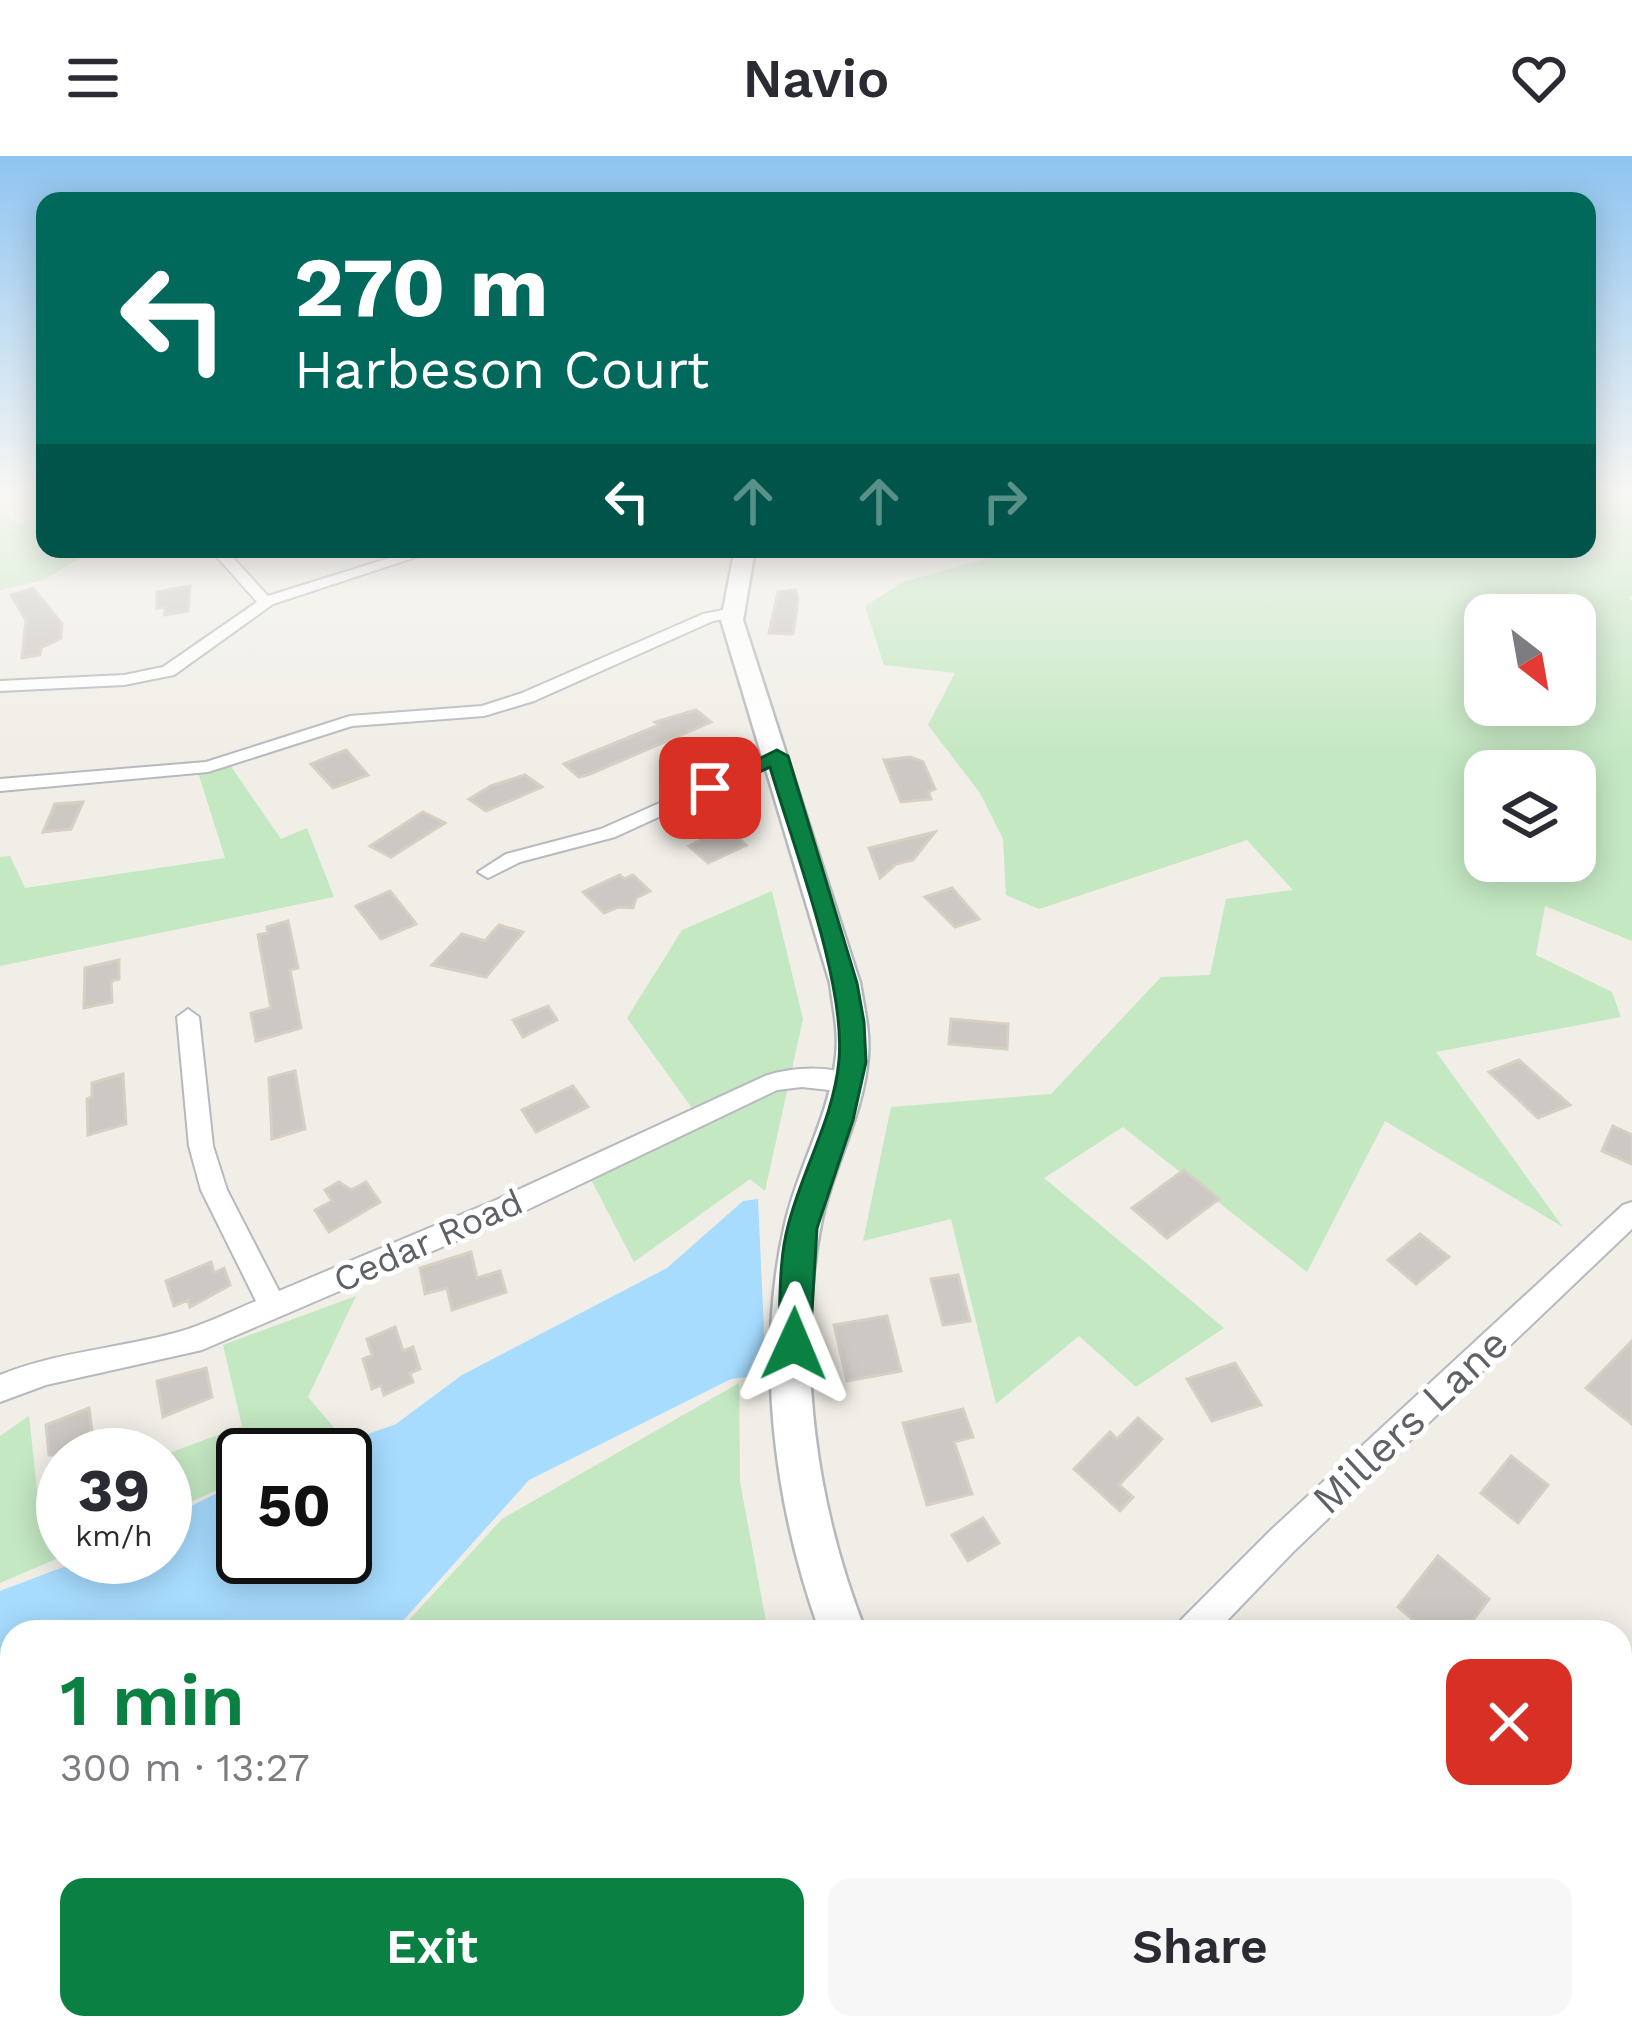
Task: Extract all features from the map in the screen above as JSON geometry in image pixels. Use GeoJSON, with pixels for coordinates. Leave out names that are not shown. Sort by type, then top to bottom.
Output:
{"type":"FeatureCollection","features":[{"type":"Feature","properties":{"kind":"main road"},"geometry":{"type":"LineString","coordinates":[[739,579],[733,613],[844,983],[851,1022],[848,1083],[802,1228],[794,1344],[807,1522],[838,1620]]}},
{"type":"Feature","properties":{"kind":"street"},"geometry":{"type":"LineString","coordinates":[[244,579],[266,603]]}},
{"type":"Feature","properties":{"kind":"street"},"geometry":{"type":"LineString","coordinates":[[0,686],[124,680],[167,671],[266,603],[341,579]]}},
{"type":"Feature","properties":{"kind":"street"},"geometry":{"type":"LineString","coordinates":[[0,784],[208,767],[372,717],[484,711],[527,697],[709,617],[733,613]]}},
{"type":"Feature","properties":{"kind":"street"},"geometry":{"type":"LineString","coordinates":[[488,872],[513,858],[608,833],[777,756]]}},
{"type":"Feature","properties":{"kind":"street"},"geometry":{"type":"LineString","coordinates":[[188,1017],[194,1104],[214,1190],[274,1308]]}},
{"type":"Feature","properties":{"kind":"street","name":"Cedar Road"},"geometry":{"type":"LineString","coordinates":[[0,1389],[65,1367],[146,1355],[274,1308],[505,1208],[760,1087],[802,1078],[848,1083]]}},
{"type":"Feature","properties":{"kind":"street","name":"Millers Lane"},"geometry":{"type":"LineString","coordinates":[[1204,1620],[1632,1213]]}},
{"type":"Feature","properties":{"kind":"green space"},"geometry":{"type":"Polygon","coordinates":[[[0,579],[46,579],[44,580],[0,590],[0,579]]]}},
{"type":"Feature","properties":{"kind":"green space"},"geometry":{"type":"Polygon","coordinates":[[[914,579],[1632,579],[1632,597],[1628,597],[1632,601],[1632,941],[1545,906],[1536,955],[1612,992],[1621,1017],[1436,1052],[1563,1227],[1385,1121],[1307,1272],[1123,1127],[1044,1178],[1224,1328],[1136,1387],[1079,1336],[996,1404],[951,1219],[863,1241],[891,1107],[1051,1094],[1161,977],[1210,975],[1226,899],[1293,890],[1247,840],[1039,909],[1006,895],[1003,839],[980,793],[928,725],[955,673],[884,665],[865,606],[914,579]]]}},
{"type":"Feature","properties":{"kind":"green space"},"geometry":{"type":"Polygon","coordinates":[[[228,762],[281,839],[307,828],[334,897],[0,966],[0,857],[10,856],[25,888],[225,858],[197,769],[228,762]]]}},
{"type":"Feature","properties":{"kind":"green space"},"geometry":{"type":"Polygon","coordinates":[[[772,891],[803,1019],[765,1191],[750,1179],[634,1262],[588,1174],[702,1122],[627,1018],[682,930],[772,891]]]}},
{"type":"Feature","properties":{"kind":"green space"},"geometry":{"type":"Polygon","coordinates":[[[356,1296],[308,1397],[334,1428],[237,1428],[242,1426],[223,1345],[356,1296]]]}},
{"type":"Feature","properties":{"kind":"green space"},"geometry":{"type":"Polygon","coordinates":[[[739,1383],[740,1482],[766,1620],[409,1620],[502,1519],[739,1383]]]}},
{"type":"Feature","properties":{"kind":"green space"},"geometry":{"type":"Polygon","coordinates":[[[29,1416],[36,1481],[36,1568],[0,1583],[0,1436],[29,1416]]]}},
{"type":"Feature","properties":{"kind":"green space"},"geometry":{"type":"Polygon","coordinates":[[[216,1436],[216,1491],[192,1501],[192,1445],[216,1436]]]}},
{"type":"Feature","properties":{"kind":"water"},"geometry":{"type":"Polygon","coordinates":[[[758,1199],[766,1375],[731,1379],[529,1480],[404,1620],[0,1620],[0,1591],[36,1577],[36,1584],[192,1584],[192,1506],[216,1494],[216,1584],[372,1584],[372,1433],[396,1424],[462,1375],[667,1268],[743,1201],[758,1199]]]}},
{"type":"Feature","properties":{"kind":"building"},"geometry":{"type":"Polygon","coordinates":[[[190,586],[188,611],[165,615],[165,607],[157,608],[157,592],[190,586]]]}},
{"type":"Feature","properties":{"kind":"building"},"geometry":{"type":"Polygon","coordinates":[[[33,588],[62,624],[61,638],[41,648],[40,655],[22,658],[26,620],[11,595],[33,588]]]}},
{"type":"Feature","properties":{"kind":"building"},"geometry":{"type":"Polygon","coordinates":[[[795,590],[793,634],[769,633],[778,592],[795,590]]]}},
{"type":"Feature","properties":{"kind":"building"},"geometry":{"type":"Polygon","coordinates":[[[696,710],[711,722],[590,774],[579,777],[564,764],[659,725],[655,722],[696,710]]]}},
{"type":"Feature","properties":{"kind":"building"},"geometry":{"type":"Polygon","coordinates":[[[346,750],[368,775],[333,788],[311,764],[346,750]]]}},
{"type":"Feature","properties":{"kind":"building"},"geometry":{"type":"Polygon","coordinates":[[[910,757],[923,762],[935,789],[928,792],[931,799],[901,802],[884,760],[910,757]]]}},
{"type":"Feature","properties":{"kind":"building"},"geometry":{"type":"Polygon","coordinates":[[[525,775],[542,787],[486,811],[469,799],[491,786],[525,775]]]}},
{"type":"Feature","properties":{"kind":"building"},"geometry":{"type":"Polygon","coordinates":[[[83,802],[71,829],[43,832],[55,804],[83,802]]]}},
{"type":"Feature","properties":{"kind":"building"},"geometry":{"type":"Polygon","coordinates":[[[423,812],[445,823],[391,857],[370,846],[423,812]]]}},
{"type":"Feature","properties":{"kind":"building"},"geometry":{"type":"Polygon","coordinates":[[[726,827],[746,845],[708,863],[689,846],[726,827]]]}},
{"type":"Feature","properties":{"kind":"building"},"geometry":{"type":"Polygon","coordinates":[[[935,832],[913,860],[896,864],[880,878],[869,848],[935,832]]]}},
{"type":"Feature","properties":{"kind":"building"},"geometry":{"type":"Polygon","coordinates":[[[620,875],[624,879],[633,875],[650,891],[636,898],[633,908],[604,913],[583,892],[620,875]]]}},
{"type":"Feature","properties":{"kind":"building"},"geometry":{"type":"Polygon","coordinates":[[[952,888],[979,919],[955,927],[925,897],[952,888]]]}},
{"type":"Feature","properties":{"kind":"building"},"geometry":{"type":"Polygon","coordinates":[[[390,891],[416,924],[381,939],[356,906],[390,891]]]}},
{"type":"Feature","properties":{"kind":"building"},"geometry":{"type":"Polygon","coordinates":[[[288,921],[298,968],[290,970],[301,1028],[256,1041],[251,1013],[271,1008],[258,935],[288,921]]]}},
{"type":"Feature","properties":{"kind":"building"},"geometry":{"type":"Polygon","coordinates":[[[499,925],[523,932],[486,977],[432,965],[462,934],[485,941],[499,925]]]}},
{"type":"Feature","properties":{"kind":"building"},"geometry":{"type":"Polygon","coordinates":[[[119,960],[119,979],[111,981],[112,1002],[84,1008],[85,968],[119,960]]]}},
{"type":"Feature","properties":{"kind":"building"},"geometry":{"type":"Polygon","coordinates":[[[548,1006],[557,1020],[523,1037],[513,1020],[548,1006]]]}},
{"type":"Feature","properties":{"kind":"building"},"geometry":{"type":"Polygon","coordinates":[[[951,1019],[1008,1024],[1007,1049],[949,1044],[951,1019]]]}},
{"type":"Feature","properties":{"kind":"building"},"geometry":{"type":"Polygon","coordinates":[[[1519,1060],[1570,1105],[1538,1118],[1489,1072],[1519,1060]]]}},
{"type":"Feature","properties":{"kind":"building"},"geometry":{"type":"Polygon","coordinates":[[[295,1071],[305,1129],[272,1139],[269,1078],[295,1071]]]}},
{"type":"Feature","properties":{"kind":"building"},"geometry":{"type":"Polygon","coordinates":[[[123,1074],[126,1124],[88,1135],[87,1099],[92,1097],[92,1083],[123,1074]]]}},
{"type":"Feature","properties":{"kind":"building"},"geometry":{"type":"Polygon","coordinates":[[[573,1086],[588,1107],[536,1132],[522,1110],[573,1086]]]}},
{"type":"Feature","properties":{"kind":"building"},"geometry":{"type":"Polygon","coordinates":[[[1613,1126],[1632,1135],[1632,1164],[1602,1151],[1613,1126]]]}},
{"type":"Feature","properties":{"kind":"building"},"geometry":{"type":"Polygon","coordinates":[[[1184,1170],[1219,1199],[1167,1238],[1132,1208],[1184,1170]]]}},
{"type":"Feature","properties":{"kind":"building"},"geometry":{"type":"Polygon","coordinates":[[[339,1182],[351,1190],[366,1182],[380,1202],[329,1232],[315,1210],[332,1201],[325,1190],[339,1182]]]}},
{"type":"Feature","properties":{"kind":"building"},"geometry":{"type":"Polygon","coordinates":[[[1420,1234],[1449,1257],[1416,1284],[1388,1260],[1420,1234]]]}},
{"type":"Feature","properties":{"kind":"building"},"geometry":{"type":"Polygon","coordinates":[[[471,1252],[477,1278],[500,1271],[506,1292],[452,1310],[447,1288],[425,1294],[420,1268],[471,1252]]]}},
{"type":"Feature","properties":{"kind":"building"},"geometry":{"type":"Polygon","coordinates":[[[211,1262],[214,1273],[224,1268],[230,1285],[190,1307],[188,1300],[174,1306],[166,1281],[211,1262]]]}},
{"type":"Feature","properties":{"kind":"building"},"geometry":{"type":"Polygon","coordinates":[[[958,1275],[970,1321],[943,1325],[931,1279],[958,1275]]]}},
{"type":"Feature","properties":{"kind":"building"},"geometry":{"type":"Polygon","coordinates":[[[887,1316],[901,1371],[847,1381],[834,1325],[887,1316]]]}},
{"type":"Feature","properties":{"kind":"building"},"geometry":{"type":"Polygon","coordinates":[[[395,1327],[403,1351],[413,1347],[420,1369],[410,1373],[413,1382],[384,1395],[381,1385],[372,1389],[363,1359],[372,1355],[367,1339],[395,1327]]]}},
{"type":"Feature","properties":{"kind":"building"},"geometry":{"type":"Polygon","coordinates":[[[1632,1341],[1632,1424],[1586,1388],[1632,1341]]]}},
{"type":"Feature","properties":{"kind":"building"},"geometry":{"type":"Polygon","coordinates":[[[1235,1363],[1261,1405],[1212,1421],[1187,1379],[1235,1363]]]}},
{"type":"Feature","properties":{"kind":"building"},"geometry":{"type":"Polygon","coordinates":[[[206,1368],[212,1397],[163,1417],[157,1381],[206,1368]]]}},
{"type":"Feature","properties":{"kind":"building"},"geometry":{"type":"Polygon","coordinates":[[[89,1408],[92,1428],[46,1425],[89,1408]]]}},
{"type":"Feature","properties":{"kind":"building"},"geometry":{"type":"Polygon","coordinates":[[[963,1409],[973,1437],[954,1442],[972,1494],[927,1505],[903,1423],[963,1409]]]}},
{"type":"Feature","properties":{"kind":"building"},"geometry":{"type":"Polygon","coordinates":[[[1138,1418],[1162,1439],[1119,1485],[1133,1497],[1120,1511],[1074,1469],[1110,1432],[1117,1439],[1138,1418]]]}},
{"type":"Feature","properties":{"kind":"building"},"geometry":{"type":"Polygon","coordinates":[[[1511,1456],[1548,1485],[1518,1523],[1481,1493],[1511,1456]]]}},
{"type":"Feature","properties":{"kind":"building"},"geometry":{"type":"Polygon","coordinates":[[[983,1518],[999,1543],[968,1561],[952,1535],[983,1518]]]}},
{"type":"Feature","properties":{"kind":"building"},"geometry":{"type":"Polygon","coordinates":[[[1438,1556],[1489,1599],[1473,1620],[1413,1620],[1398,1607],[1438,1556]]]}},
{"type":"Feature","properties":{"kind":"route"},"geometry":{"type":"LineString","coordinates":[[710,788],[777,756],[844,983],[851,1022],[852,1062],[839,1120],[802,1228],[794,1344]]}}]}
